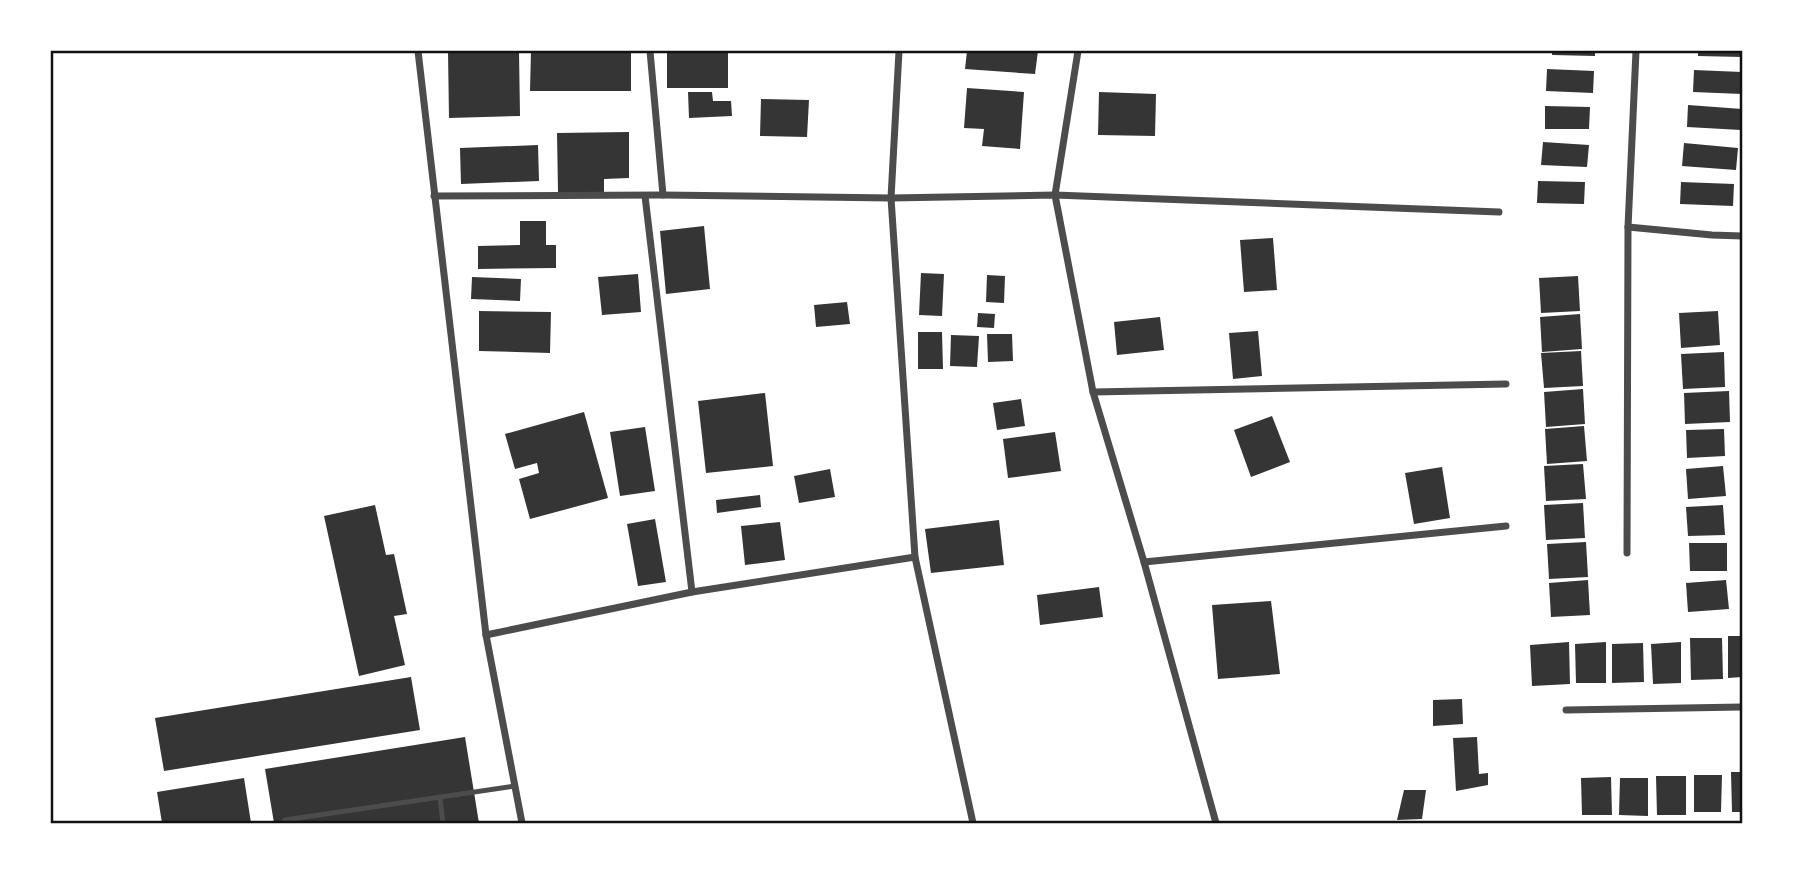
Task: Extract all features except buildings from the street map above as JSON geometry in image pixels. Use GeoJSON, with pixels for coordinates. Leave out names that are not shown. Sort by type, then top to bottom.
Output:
{"type":"FeatureCollection","features":[{"type":"Feature","properties":{"kind":"street"},"geometry":{"type":"LineString","coordinates":[[418,51],[486,635],[522,823]]}},
{"type":"Feature","properties":{"kind":"street"},"geometry":{"type":"LineString","coordinates":[[650,51],[663,195]]}},
{"type":"Feature","properties":{"kind":"street"},"geometry":{"type":"LineString","coordinates":[[899,51],[891,198],[915,557],[973,823]]}},
{"type":"Feature","properties":{"kind":"street"},"geometry":{"type":"LineString","coordinates":[[1078,51],[1055,195],[1093,392],[1144,562],[1216,823]]}},
{"type":"Feature","properties":{"kind":"street"},"geometry":{"type":"LineString","coordinates":[[1627,553],[1628,227],[1636,51]]}},
{"type":"Feature","properties":{"kind":"street"},"geometry":{"type":"LineString","coordinates":[[434,196],[891,198],[1055,195],[1499,212]]}},
{"type":"Feature","properties":{"kind":"street"},"geometry":{"type":"LineString","coordinates":[[645,196],[692,592]]}},
{"type":"Feature","properties":{"kind":"street"},"geometry":{"type":"LineString","coordinates":[[1628,227],[1742,236]]}},
{"type":"Feature","properties":{"kind":"street"},"geometry":{"type":"LineString","coordinates":[[1093,392],[1506,384]]}},
{"type":"Feature","properties":{"kind":"street"},"geometry":{"type":"LineString","coordinates":[[1144,562],[1506,526]]}},
{"type":"Feature","properties":{"kind":"street"},"geometry":{"type":"LineString","coordinates":[[486,635],[692,592],[915,557]]}},
{"type":"Feature","properties":{"kind":"street"},"geometry":{"type":"LineString","coordinates":[[1566,710],[1742,707]]}},
{"type":"Feature","properties":{"kind":"lane"},"geometry":{"type":"LineString","coordinates":[[282,823],[285,820],[515,786]]}},
{"type":"Feature","properties":{"kind":"lane"},"geometry":{"type":"LineString","coordinates":[[440,798],[443,823]]}}]}
